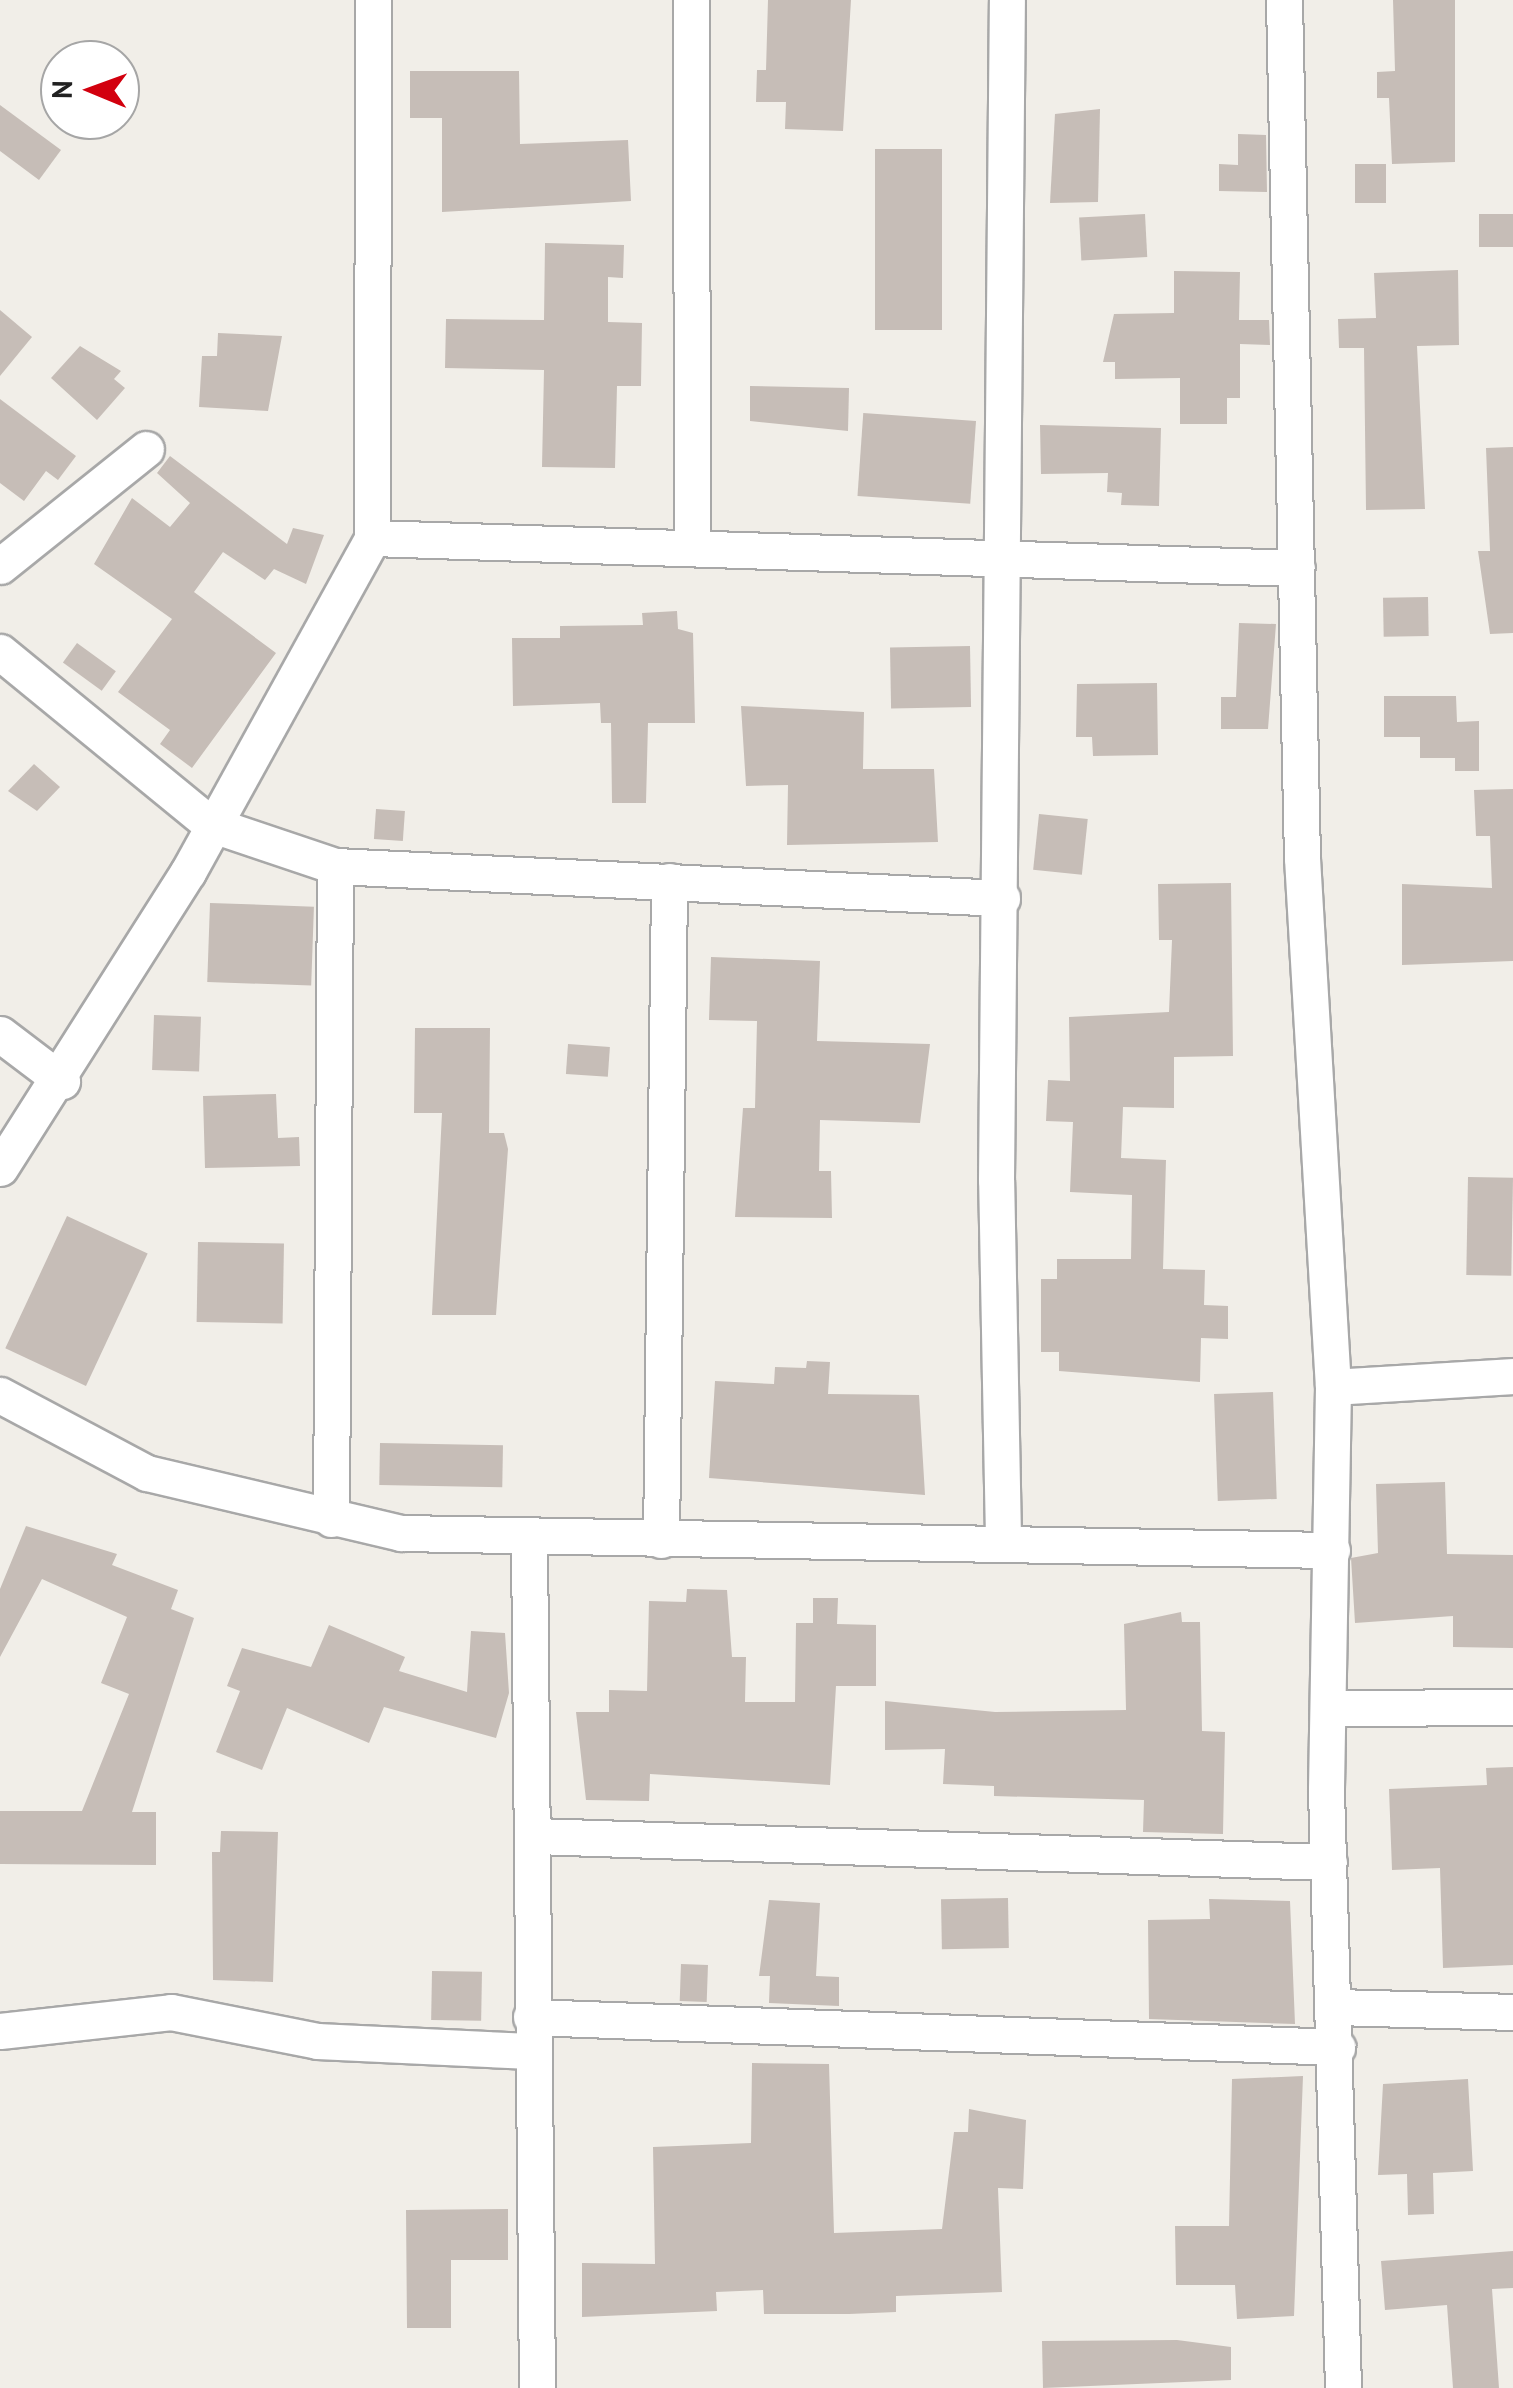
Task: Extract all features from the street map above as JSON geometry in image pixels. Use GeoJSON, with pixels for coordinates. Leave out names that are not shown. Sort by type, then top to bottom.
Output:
{"type":"FeatureCollection","features":[{"type":"Feature","properties":{"kind":"street"},"geometry":{"type":"LineString","coordinates":[[0,1168],[62,1080],[372,538],[372,0]]}},
{"type":"Feature","properties":{"kind":"street"},"geometry":{"type":"LineString","coordinates":[[692,0],[692,547]]}},
{"type":"Feature","properties":{"kind":"street"},"geometry":{"type":"LineString","coordinates":[[1003,1538],[1007,0]]}},
{"type":"Feature","properties":{"kind":"street"},"geometry":{"type":"LineString","coordinates":[[1284,0],[1314,1161],[1333,1388],[1328,1862],[1336,2007],[1343,2388]]}},
{"type":"Feature","properties":{"kind":"street"},"geometry":{"type":"LineString","coordinates":[[0,566],[146,449]]}},
{"type":"Feature","properties":{"kind":"street"},"geometry":{"type":"LineString","coordinates":[[372,538],[1004,552],[1297,568]]}},
{"type":"Feature","properties":{"kind":"street"},"geometry":{"type":"LineString","coordinates":[[0,652],[210,824],[335,866],[1002,898]]}},
{"type":"Feature","properties":{"kind":"street"},"geometry":{"type":"LineString","coordinates":[[330,1518],[335,866]]}},
{"type":"Feature","properties":{"kind":"street"},"geometry":{"type":"LineString","coordinates":[[662,1540],[669,880]]}},
{"type":"Feature","properties":{"kind":"street"},"geometry":{"type":"LineString","coordinates":[[0,1034],[62,1080]]}},
{"type":"Feature","properties":{"kind":"street"},"geometry":{"type":"LineString","coordinates":[[1333,1388],[1513,1376]]}},
{"type":"Feature","properties":{"kind":"street"},"geometry":{"type":"LineString","coordinates":[[0,1395],[147,1473],[330,1518],[528,1541],[1003,1538],[1332,1550]]}},
{"type":"Feature","properties":{"kind":"street"},"geometry":{"type":"LineString","coordinates":[[528,1541],[535,1836],[531,2034],[537,2388]]}},
{"type":"Feature","properties":{"kind":"street"},"geometry":{"type":"LineString","coordinates":[[1332,1708],[1513,1706]]}},
{"type":"Feature","properties":{"kind":"street"},"geometry":{"type":"LineString","coordinates":[[535,1836],[1328,1862]]}},
{"type":"Feature","properties":{"kind":"street"},"geometry":{"type":"LineString","coordinates":[[1336,2007],[1513,2012]]}},
{"type":"Feature","properties":{"kind":"street"},"geometry":{"type":"LineString","coordinates":[[0,2031],[171,2012],[318,2041],[531,2034],[1337,2047]]}},
{"type":"Feature","properties":{"kind":"building"},"geometry":{"type":"Polygon","coordinates":[[[768,0],[851,0],[843,131],[785,129],[786,102],[756,102],[757,70],[766,70],[768,0]]]}},
{"type":"Feature","properties":{"kind":"building"},"geometry":{"type":"Polygon","coordinates":[[[1393,0],[1455,0],[1455,162],[1392,164],[1389,98],[1377,98],[1377,72],[1395,71],[1393,0]]]}},
{"type":"Feature","properties":{"kind":"building"},"geometry":{"type":"Polygon","coordinates":[[[410,71],[519,71],[520,144],[628,140],[631,201],[442,212],[442,118],[410,118],[410,71]]]}},
{"type":"Feature","properties":{"kind":"building"},"geometry":{"type":"Polygon","coordinates":[[[0,105],[40,135],[40,140],[47,140],[61,150],[39,180],[0,151],[0,105]]]}},
{"type":"Feature","properties":{"kind":"building"},"geometry":{"type":"Polygon","coordinates":[[[1100,109],[1098,202],[1050,203],[1055,114],[1100,109]]]}},
{"type":"Feature","properties":{"kind":"building"},"geometry":{"type":"Polygon","coordinates":[[[1238,134],[1266,135],[1267,192],[1219,191],[1219,164],[1238,165],[1238,134]]]}},
{"type":"Feature","properties":{"kind":"building"},"geometry":{"type":"Polygon","coordinates":[[[875,149],[942,149],[942,330],[875,330],[875,149]]]}},
{"type":"Feature","properties":{"kind":"building"},"geometry":{"type":"Polygon","coordinates":[[[1355,164],[1386,164],[1386,203],[1355,203],[1355,164]]]}},
{"type":"Feature","properties":{"kind":"building"},"geometry":{"type":"Polygon","coordinates":[[[1145,214],[1147,257],[1081,260],[1079,217],[1145,214]]]}},
{"type":"Feature","properties":{"kind":"building"},"geometry":{"type":"Polygon","coordinates":[[[1479,214],[1513,214],[1513,247],[1479,247],[1479,214]]]}},
{"type":"Feature","properties":{"kind":"building"},"geometry":{"type":"Polygon","coordinates":[[[545,243],[624,245],[623,278],[608,277],[608,322],[642,323],[641,386],[617,386],[615,468],[542,467],[544,370],[445,368],[446,319],[544,320],[545,243]]]}},
{"type":"Feature","properties":{"kind":"building"},"geometry":{"type":"Polygon","coordinates":[[[1458,270],[1459,345],[1417,346],[1425,509],[1366,510],[1364,348],[1339,348],[1338,319],[1376,318],[1374,273],[1458,270]]]}},
{"type":"Feature","properties":{"kind":"building"},"geometry":{"type":"Polygon","coordinates":[[[1174,271],[1240,272],[1239,320],[1269,320],[1270,345],[1240,344],[1240,398],[1227,398],[1227,424],[1180,424],[1180,378],[1115,379],[1115,362],[1103,362],[1114,314],[1174,313],[1174,271]]]}},
{"type":"Feature","properties":{"kind":"building"},"geometry":{"type":"Polygon","coordinates":[[[0,310],[32,337],[0,376],[0,310]]]}},
{"type":"Feature","properties":{"kind":"building"},"geometry":{"type":"Polygon","coordinates":[[[218,333],[282,336],[268,411],[199,407],[202,356],[217,356],[218,333]]]}},
{"type":"Feature","properties":{"kind":"building"},"geometry":{"type":"Polygon","coordinates":[[[80,346],[121,371],[114,379],[125,388],[97,420],[51,378],[80,346]]]}},
{"type":"Feature","properties":{"kind":"building"},"geometry":{"type":"Polygon","coordinates":[[[750,386],[849,388],[848,431],[750,421],[750,386]]]}},
{"type":"Feature","properties":{"kind":"building"},"geometry":{"type":"Polygon","coordinates":[[[0,399],[76,456],[58,480],[46,471],[24,501],[0,483],[0,399]]]}},
{"type":"Feature","properties":{"kind":"building"},"geometry":{"type":"Polygon","coordinates":[[[863,413],[976,421],[970,504],[857,496],[863,413]]]}},
{"type":"Feature","properties":{"kind":"building"},"geometry":{"type":"Polygon","coordinates":[[[1040,425],[1161,428],[1159,506],[1121,505],[1122,493],[1107,492],[1108,473],[1041,474],[1040,425]]]}},
{"type":"Feature","properties":{"kind":"building"},"geometry":{"type":"Polygon","coordinates":[[[1513,447],[1513,633],[1490,634],[1478,551],[1490,551],[1486,448],[1513,447]]]}},
{"type":"Feature","properties":{"kind":"building"},"geometry":{"type":"Polygon","coordinates":[[[170,456],[287,544],[293,528],[324,535],[306,584],[274,569],[265,580],[223,552],[194,592],[276,653],[192,768],[160,744],[170,730],[118,692],[172,619],[94,564],[132,498],[170,527],[190,503],[157,473],[170,456]]]}},
{"type":"Feature","properties":{"kind":"building"},"geometry":{"type":"Polygon","coordinates":[[[1428,597],[1429,636],[1384,637],[1383,598],[1428,597]]]}},
{"type":"Feature","properties":{"kind":"building"},"geometry":{"type":"Polygon","coordinates":[[[677,611],[678,629],[693,633],[695,723],[648,723],[646,803],[612,803],[611,723],[601,723],[600,703],[513,706],[512,638],[560,638],[560,626],[643,625],[642,613],[677,611]]]}},
{"type":"Feature","properties":{"kind":"building"},"geometry":{"type":"Polygon","coordinates":[[[1239,623],[1276,624],[1268,729],[1221,729],[1221,697],[1236,697],[1239,623]]]}},
{"type":"Feature","properties":{"kind":"building"},"geometry":{"type":"Polygon","coordinates":[[[77,643],[116,671],[102,691],[63,662],[77,643]]]}},
{"type":"Feature","properties":{"kind":"building"},"geometry":{"type":"Polygon","coordinates":[[[970,646],[971,707],[891,708],[890,647],[970,646]]]}},
{"type":"Feature","properties":{"kind":"building"},"geometry":{"type":"Polygon","coordinates":[[[1157,683],[1158,755],[1093,756],[1092,737],[1076,737],[1077,684],[1157,683]]]}},
{"type":"Feature","properties":{"kind":"building"},"geometry":{"type":"Polygon","coordinates":[[[1384,696],[1456,696],[1457,722],[1479,721],[1479,771],[1455,771],[1455,758],[1420,758],[1420,737],[1384,737],[1384,696]]]}},
{"type":"Feature","properties":{"kind":"building"},"geometry":{"type":"Polygon","coordinates":[[[741,706],[864,712],[863,769],[934,769],[938,842],[787,845],[788,785],[746,786],[741,706]]]}},
{"type":"Feature","properties":{"kind":"building"},"geometry":{"type":"Polygon","coordinates":[[[34,764],[60,787],[37,811],[8,791],[34,764]]]}},
{"type":"Feature","properties":{"kind":"building"},"geometry":{"type":"Polygon","coordinates":[[[1513,789],[1513,961],[1402,965],[1402,884],[1492,888],[1490,836],[1476,836],[1474,790],[1513,789]]]}},
{"type":"Feature","properties":{"kind":"building"},"geometry":{"type":"Polygon","coordinates":[[[376,809],[405,811],[403,841],[374,839],[376,809]]]}},
{"type":"Feature","properties":{"kind":"building"},"geometry":{"type":"Polygon","coordinates":[[[1039,814],[1088,819],[1082,875],[1033,870],[1039,814]]]}},
{"type":"Feature","properties":{"kind":"building"},"geometry":{"type":"Polygon","coordinates":[[[1231,883],[1233,1056],[1174,1057],[1174,1108],[1123,1107],[1121,1158],[1166,1160],[1163,1269],[1205,1270],[1204,1305],[1228,1306],[1228,1339],[1201,1338],[1200,1382],[1059,1371],[1059,1352],[1041,1352],[1041,1279],[1057,1279],[1057,1259],[1131,1259],[1132,1195],[1070,1192],[1073,1122],[1046,1121],[1048,1080],[1070,1081],[1069,1017],[1169,1012],[1172,940],[1159,940],[1158,884],[1231,883]]]}},
{"type":"Feature","properties":{"kind":"building"},"geometry":{"type":"Polygon","coordinates":[[[210,903],[314,907],[311,986],[207,982],[210,903]]]}},
{"type":"Feature","properties":{"kind":"building"},"geometry":{"type":"Polygon","coordinates":[[[711,957],[820,961],[817,1041],[930,1044],[920,1123],[820,1120],[819,1171],[831,1171],[832,1218],[735,1217],[743,1108],[755,1108],[757,1021],[709,1020],[711,957]]]}},
{"type":"Feature","properties":{"kind":"building"},"geometry":{"type":"Polygon","coordinates":[[[154,1015],[201,1017],[199,1072],[152,1070],[154,1015]]]}},
{"type":"Feature","properties":{"kind":"building"},"geometry":{"type":"Polygon","coordinates":[[[415,1028],[490,1028],[489,1133],[504,1133],[508,1149],[496,1315],[432,1315],[442,1113],[414,1113],[415,1028]]]}},
{"type":"Feature","properties":{"kind":"building"},"geometry":{"type":"Polygon","coordinates":[[[568,1044],[610,1047],[608,1077],[566,1074],[568,1044]]]}},
{"type":"Feature","properties":{"kind":"building"},"geometry":{"type":"Polygon","coordinates":[[[276,1094],[278,1138],[299,1137],[300,1166],[205,1168],[203,1096],[276,1094]]]}},
{"type":"Feature","properties":{"kind":"building"},"geometry":{"type":"Polygon","coordinates":[[[1468,1177],[1513,1178],[1511,1276],[1466,1275],[1468,1177]]]}},
{"type":"Feature","properties":{"kind":"building"},"geometry":{"type":"Polygon","coordinates":[[[67,1216],[148,1254],[86,1386],[5,1348],[67,1216]]]}},
{"type":"Feature","properties":{"kind":"building"},"geometry":{"type":"Polygon","coordinates":[[[198,1242],[284,1244],[283,1323],[197,1322],[198,1242]]]}},
{"type":"Feature","properties":{"kind":"building"},"geometry":{"type":"Polygon","coordinates":[[[807,1361],[830,1362],[828,1394],[919,1395],[925,1495],[709,1478],[715,1381],[774,1384],[775,1367],[806,1368],[807,1361]]]}},
{"type":"Feature","properties":{"kind":"building"},"geometry":{"type":"Polygon","coordinates":[[[1273,1392],[1277,1499],[1218,1501],[1214,1394],[1273,1392]]]}},
{"type":"Feature","properties":{"kind":"building"},"geometry":{"type":"Polygon","coordinates":[[[380,1443],[503,1445],[502,1487],[379,1485],[380,1443]]]}},
{"type":"Feature","properties":{"kind":"building"},"geometry":{"type":"Polygon","coordinates":[[[1445,1482],[1447,1554],[1513,1555],[1513,1648],[1453,1647],[1453,1616],[1355,1623],[1351,1558],[1378,1553],[1376,1484],[1445,1482]]]}},
{"type":"Feature","properties":{"kind":"building"},"geometry":{"type":"Polygon","coordinates":[[[26,1526],[117,1554],[112,1565],[178,1590],[171,1609],[194,1618],[132,1812],[156,1812],[156,1865],[0,1864],[0,1811],[82,1811],[129,1694],[101,1683],[127,1617],[42,1579],[0,1657],[0,1589],[26,1526]]]}},
{"type":"Feature","properties":{"kind":"building"},"geometry":{"type":"Polygon","coordinates":[[[687,1589],[727,1590],[732,1657],[746,1657],[745,1702],[795,1702],[796,1623],[813,1623],[813,1598],[838,1598],[837,1624],[876,1625],[876,1686],[836,1686],[830,1785],[650,1774],[649,1801],[586,1800],[576,1712],[609,1712],[609,1690],[647,1691],[649,1601],[686,1602],[687,1589]]]}},
{"type":"Feature","properties":{"kind":"building"},"geometry":{"type":"Polygon","coordinates":[[[1181,1612],[1182,1622],[1200,1622],[1202,1731],[1225,1732],[1223,1834],[1143,1832],[1144,1800],[994,1796],[994,1786],[943,1784],[945,1749],[885,1750],[885,1701],[995,1712],[1126,1710],[1124,1624],[1181,1612]]]}},
{"type":"Feature","properties":{"kind":"building"},"geometry":{"type":"Polygon","coordinates":[[[329,1625],[405,1657],[399,1671],[467,1692],[471,1631],[505,1633],[509,1693],[496,1738],[384,1707],[369,1743],[287,1708],[262,1770],[216,1752],[240,1691],[227,1686],[242,1648],[311,1667],[329,1625]]]}},
{"type":"Feature","properties":{"kind":"building"},"geometry":{"type":"Polygon","coordinates":[[[1513,1767],[1513,1965],[1443,1968],[1440,1868],[1392,1870],[1389,1789],[1487,1785],[1486,1768],[1513,1767]]]}},
{"type":"Feature","properties":{"kind":"building"},"geometry":{"type":"Polygon","coordinates":[[[221,1831],[278,1832],[273,1982],[213,1980],[212,1852],[220,1852],[221,1831]]]}},
{"type":"Feature","properties":{"kind":"building"},"geometry":{"type":"Polygon","coordinates":[[[1008,1898],[1009,1948],[942,1949],[941,1899],[1008,1898]]]}},
{"type":"Feature","properties":{"kind":"building"},"geometry":{"type":"Polygon","coordinates":[[[1209,1899],[1290,1901],[1295,2024],[1149,2019],[1148,1920],[1210,1919],[1209,1899]]]}},
{"type":"Feature","properties":{"kind":"building"},"geometry":{"type":"Polygon","coordinates":[[[769,1900],[820,1903],[816,1976],[839,1977],[839,2006],[769,2003],[770,1976],[759,1976],[769,1900]]]}},
{"type":"Feature","properties":{"kind":"building"},"geometry":{"type":"Polygon","coordinates":[[[681,1964],[708,1965],[707,2002],[680,2001],[681,1964]]]}},
{"type":"Feature","properties":{"kind":"building"},"geometry":{"type":"Polygon","coordinates":[[[432,1971],[482,1972],[481,2021],[431,2020],[432,1971]]]}},
{"type":"Feature","properties":{"kind":"building"},"geometry":{"type":"Polygon","coordinates":[[[752,2063],[829,2064],[834,2233],[942,2229],[954,2132],[968,2132],[969,2109],[1026,2120],[1023,2189],[998,2188],[1002,2292],[896,2296],[896,2312],[764,2314],[763,2290],[716,2292],[717,2311],[582,2317],[582,2263],[655,2264],[653,2147],[751,2143],[752,2063]]]}},
{"type":"Feature","properties":{"kind":"building"},"geometry":{"type":"Polygon","coordinates":[[[1303,2076],[1294,2316],[1237,2319],[1235,2285],[1176,2285],[1175,2226],[1229,2226],[1232,2079],[1303,2076]]]}},
{"type":"Feature","properties":{"kind":"building"},"geometry":{"type":"Polygon","coordinates":[[[1468,2079],[1473,2171],[1433,2173],[1434,2214],[1408,2215],[1407,2174],[1378,2175],[1383,2084],[1468,2079]]]}},
{"type":"Feature","properties":{"kind":"building"},"geometry":{"type":"Polygon","coordinates":[[[508,2209],[508,2260],[451,2260],[451,2328],[407,2328],[406,2210],[508,2209]]]}},
{"type":"Feature","properties":{"kind":"building"},"geometry":{"type":"Polygon","coordinates":[[[1513,2251],[1513,2288],[1492,2289],[1499,2388],[1453,2388],[1447,2305],[1385,2310],[1381,2261],[1513,2251]]]}},
{"type":"Feature","properties":{"kind":"building"},"geometry":{"type":"Polygon","coordinates":[[[1177,2340],[1231,2347],[1231,2380],[1043,2388],[1042,2341],[1177,2340]]]}}]}
